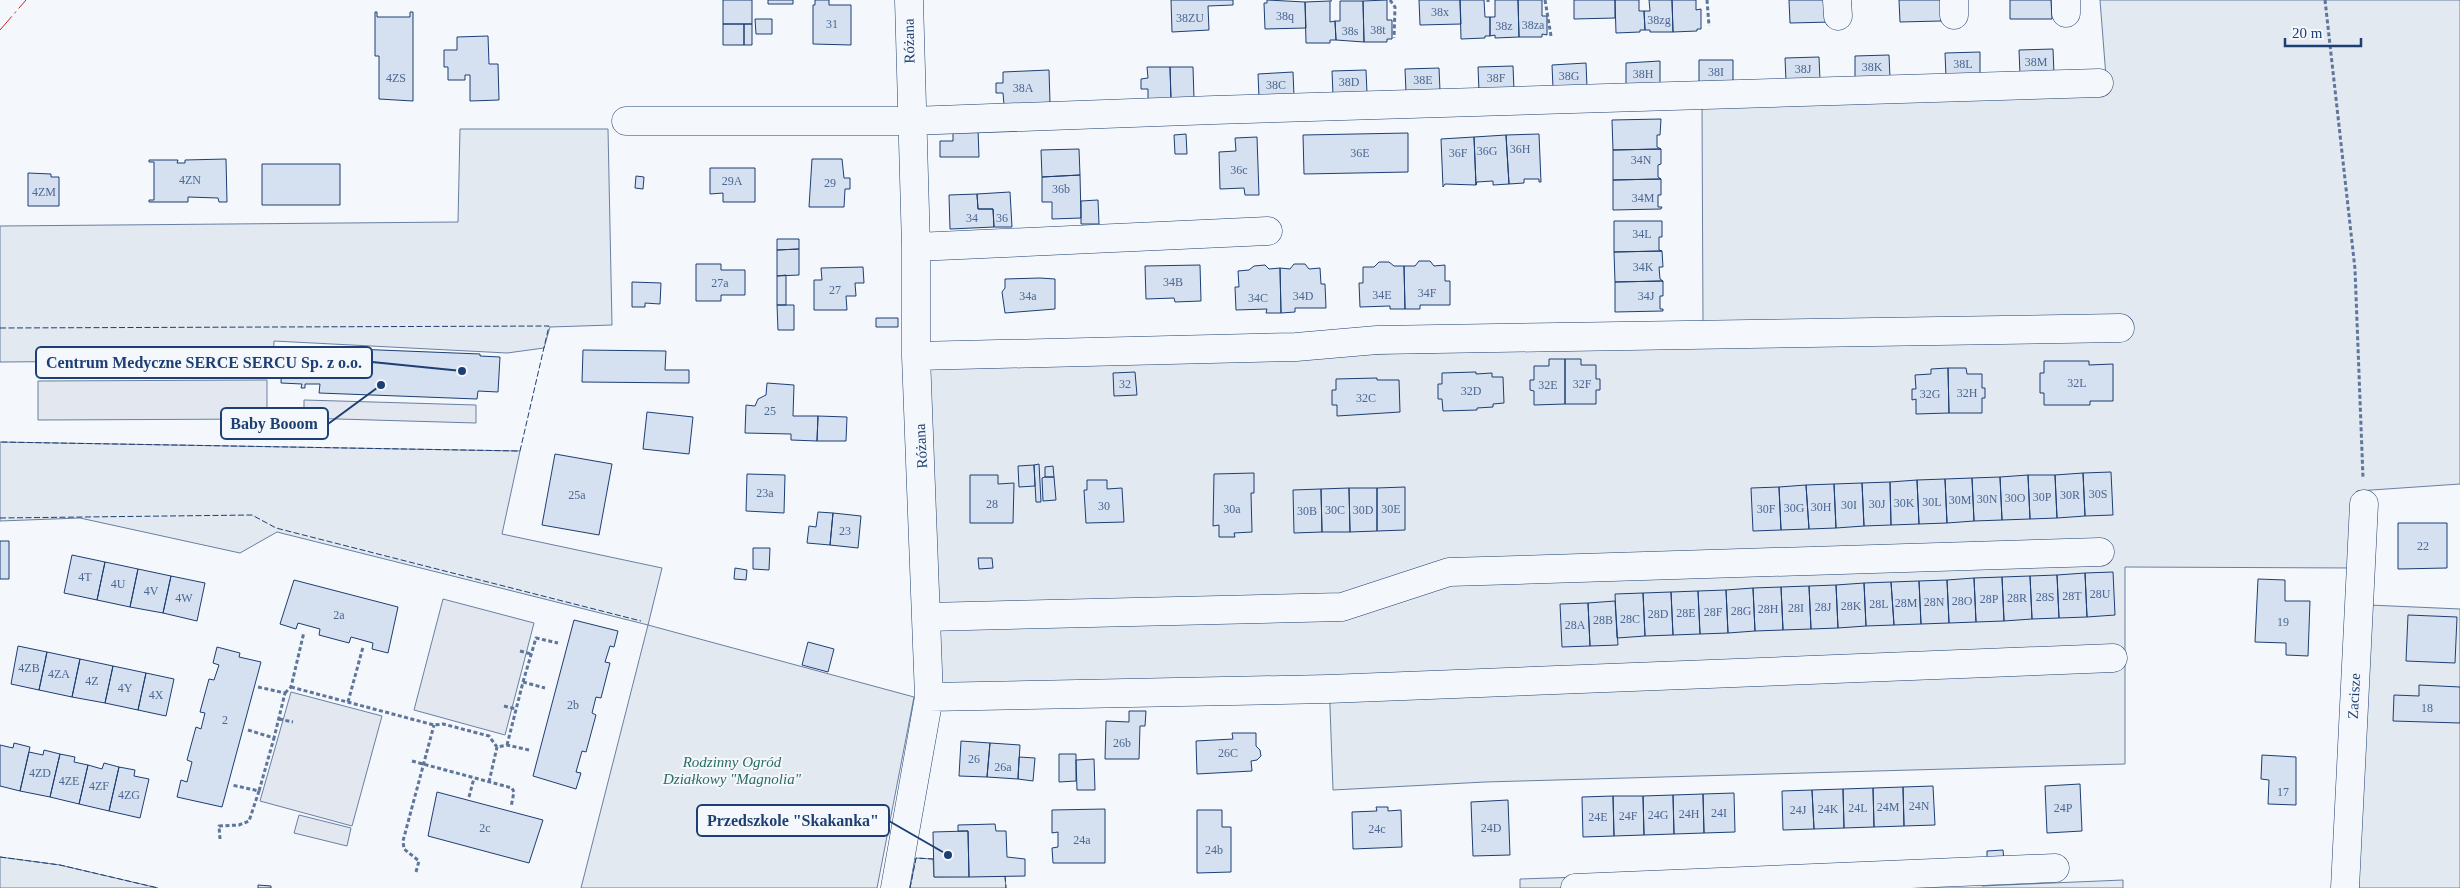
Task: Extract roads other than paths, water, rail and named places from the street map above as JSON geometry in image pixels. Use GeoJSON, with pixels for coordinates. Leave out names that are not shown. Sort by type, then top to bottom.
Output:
{"type":"FeatureCollection","features":[{"type":"Feature","properties":{"kind":"street","name":"Różana"},"geometry":{"type":"LineString","coordinates":[[894,888],[929,697],[916,356],[916,247],[908,0]]}},
{"type":"Feature","properties":{"kind":"street"},"geometry":{"type":"LineString","coordinates":[[626,122],[911,121],[1224,109],[2099,83]]}},
{"type":"Feature","properties":{"kind":"street"},"geometry":{"type":"LineString","coordinates":[[916,247],[1268,231]]}},
{"type":"Feature","properties":{"kind":"street"},"geometry":{"type":"LineString","coordinates":[[916,356],[1296,347],[1377,340],[2120,328]]}},
{"type":"Feature","properties":{"kind":"street","name":"Zacisze"},"geometry":{"type":"LineString","coordinates":[[2345,888],[2364,504]]}},
{"type":"Feature","properties":{"kind":"street"},"geometry":{"type":"LineString","coordinates":[[927,617],[1342,607],[1449,572],[2100,552]]}},
{"type":"Feature","properties":{"kind":"street"},"geometry":{"type":"LineString","coordinates":[[929,697],[1328,688],[2113,658]]}},
{"type":"Feature","properties":{"kind":"street"},"geometry":{"type":"LineString","coordinates":[[1575,888],[2055,868]]}},
{"type":"Feature","properties":{"kind":"place","name":"Centrum Medyczne SERCE SERCU Sp. z o.o."},"geometry":{"type":"Point","coordinates":[462,371]}},
{"type":"Feature","properties":{"kind":"place","name":"Baby Booom"},"geometry":{"type":"Point","coordinates":[381,385]}},
{"type":"Feature","properties":{"kind":"place","name":"Przedszkole \"Skakanka\""},"geometry":{"type":"Point","coordinates":[948,855]}},
{"type":"Feature","properties":{"kind":"park label","name":"Rodzinny Ogród Działkowy \"Magnolia\""},"geometry":{"type":"Point","coordinates":[732,770]}}]}
